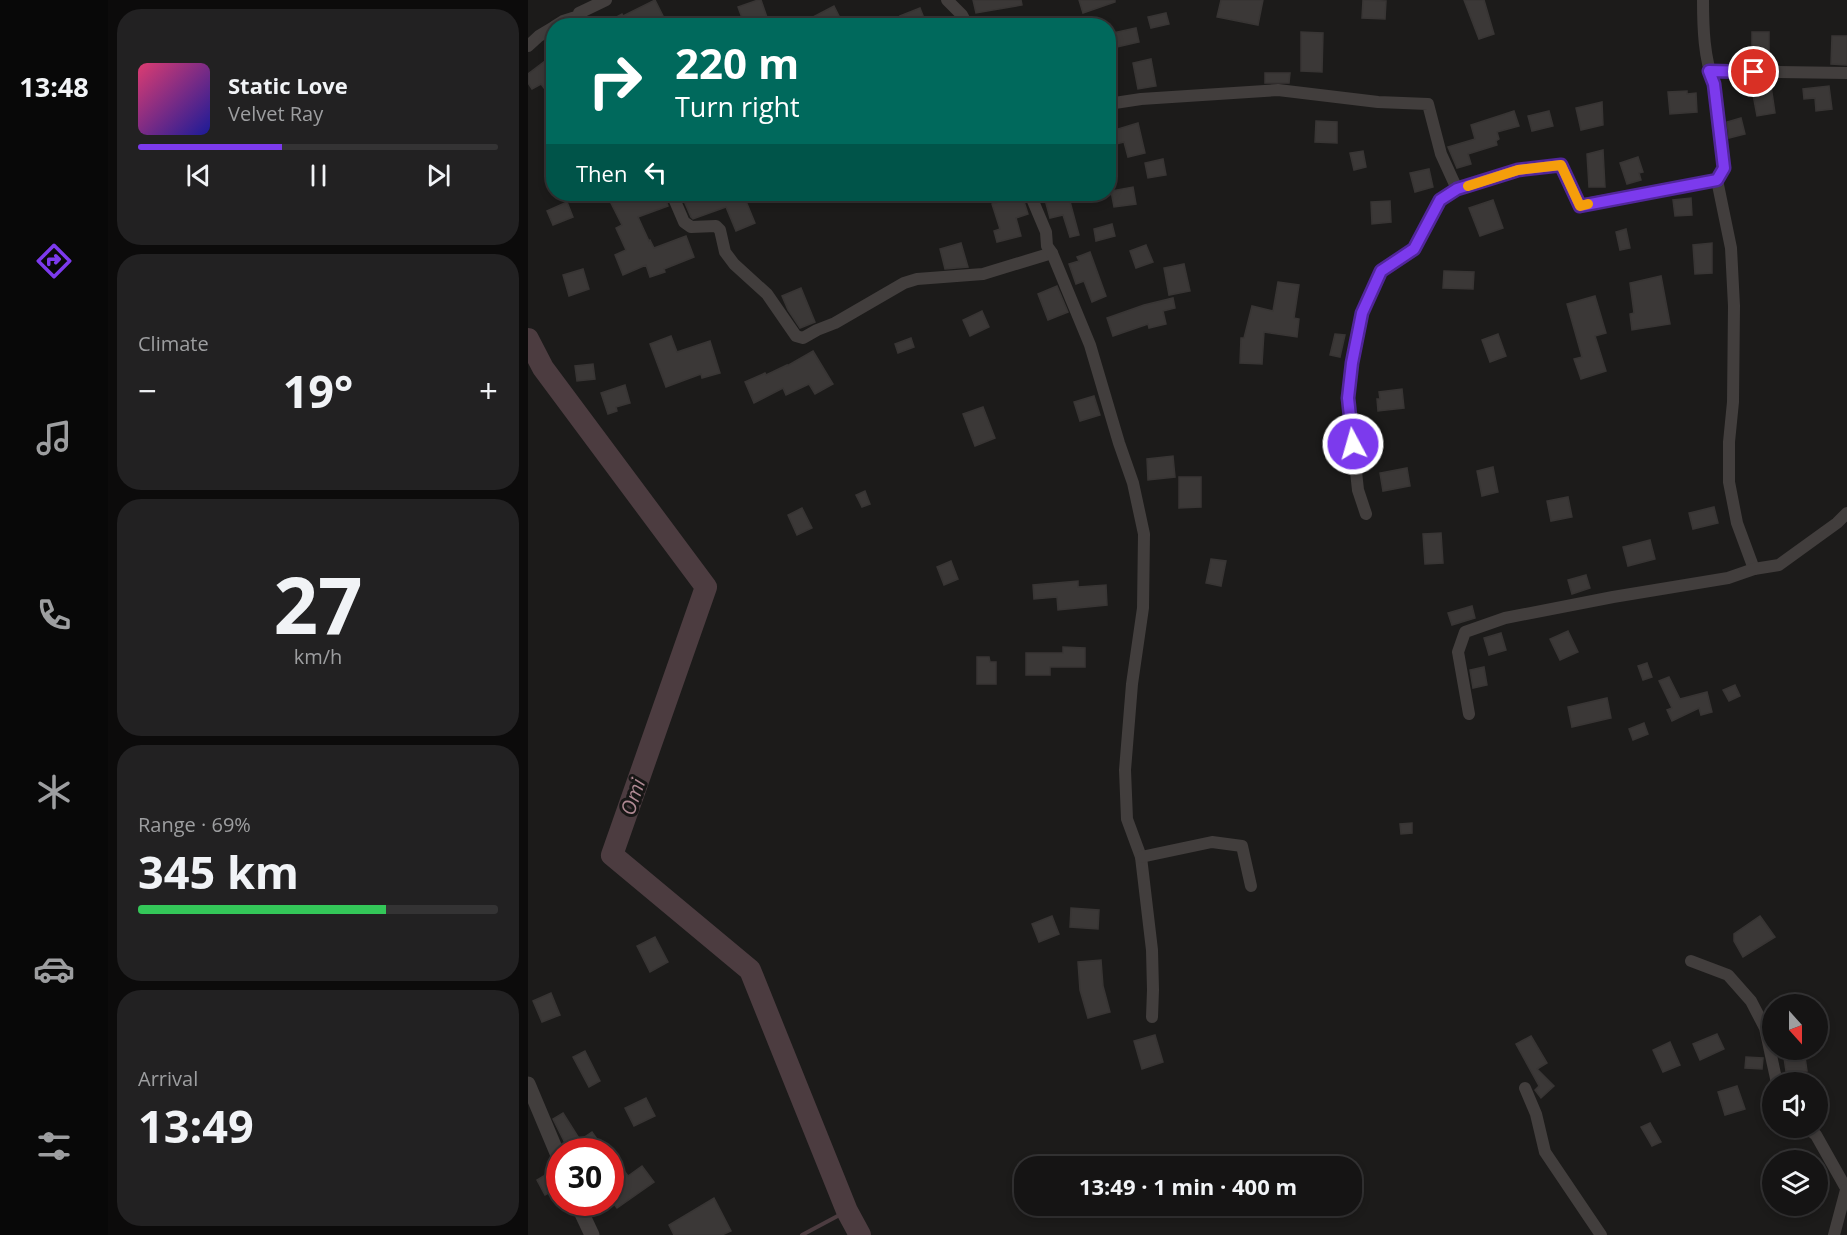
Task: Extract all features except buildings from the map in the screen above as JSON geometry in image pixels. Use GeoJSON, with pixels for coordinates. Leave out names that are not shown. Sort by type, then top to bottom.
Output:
{"type":"FeatureCollection","features":[{"type":"Feature","properties":{"kind":"street"},"geometry":{"type":"LineString","coordinates":[[580,0],[581,18]]}},
{"type":"Feature","properties":{"kind":"street"},"geometry":{"type":"LineString","coordinates":[[581,18],[606,0]]}},
{"type":"Feature","properties":{"kind":"street"},"geometry":{"type":"LineString","coordinates":[[947,0],[964,18]]}},
{"type":"Feature","properties":{"kind":"street"},"geometry":{"type":"LineString","coordinates":[[1703,0],[1703,24],[1709,71],[1714,84],[1724,168],[1717,180],[1731,248],[1734,306],[1729,482],[1737,523],[1754,569]]}},
{"type":"Feature","properties":{"kind":"street"},"geometry":{"type":"LineString","coordinates":[[528,46],[546,31]]}},
{"type":"Feature","properties":{"kind":"street"},"geometry":{"type":"LineString","coordinates":[[1709,71],[1847,73]]}},
{"type":"Feature","properties":{"kind":"street"},"geometry":{"type":"LineString","coordinates":[[1116,103],[1141,99],[1278,90],[1378,102],[1428,104],[1441,154],[1457,189]]}},
{"type":"Feature","properties":{"kind":"street"},"geometry":{"type":"LineString","coordinates":[[1366,514],[1358,490],[1348,398],[1362,313],[1381,271],[1414,249],[1440,200],[1457,189],[1518,170],[1561,165],[1580,206],[1717,180]]}},
{"type":"Feature","properties":{"kind":"street"},"geometry":{"type":"LineString","coordinates":[[675,201],[684,222],[691,227],[716,226],[720,230],[725,252],[734,264],[767,294],[796,336],[803,338],[835,323],[904,283],[916,279],[983,274],[1052,253]]}},
{"type":"Feature","properties":{"kind":"street"},"geometry":{"type":"LineString","coordinates":[[1033,201],[1046,232],[1047,246],[1090,345],[1133,483],[1144,534],[1143,608],[1132,684],[1125,770],[1127,819],[1141,857],[1152,950],[1152,1017]]}},
{"type":"Feature","properties":{"kind":"street"},"geometry":{"type":"LineString","coordinates":[[1469,714],[1458,652],[1466,632],[1504,618],[1728,578],[1754,569],[1779,565],[1837,523],[1847,513]]}},
{"type":"Feature","properties":{"kind":"street"},"geometry":{"type":"LineString","coordinates":[[1141,857],[1212,842],[1242,846],[1251,886]]}},
{"type":"Feature","properties":{"kind":"street"},"geometry":{"type":"LineString","coordinates":[[1690,961],[1728,975],[1751,1001],[1765,1028],[1775,1072]]}},
{"type":"Feature","properties":{"kind":"street"},"geometry":{"type":"LineString","coordinates":[[528,1084],[551,1138]]}},
{"type":"Feature","properties":{"kind":"street"},"geometry":{"type":"LineString","coordinates":[[1525,1088],[1536,1114],[1545,1152],[1601,1235]]}},
{"type":"Feature","properties":{"kind":"street"},"geometry":{"type":"LineString","coordinates":[[1818,1138],[1847,1190],[1834,1235]]}},
{"type":"Feature","properties":{"kind":"street"},"geometry":{"type":"LineString","coordinates":[[583,1216],[592,1235]]}},
{"type":"Feature","properties":{"kind":"waterway","name":"Omi"},"geometry":{"type":"LineString","coordinates":[[528,339],[543,368],[706,587],[612,855],[750,970],[847,1211],[860,1235]]}},
{"type":"Feature","properties":{"kind":"waterway"},"geometry":{"type":"LineString","coordinates":[[802,1235],[847,1211]]}},
{"type":"Feature","properties":{"kind":"slow traffic"},"geometry":{"type":"LineString","coordinates":[[1468,186],[1518,170],[1561,165],[1580,206],[1588,204]]}},
{"type":"Feature","properties":{"kind":"route"},"geometry":{"type":"LineString","coordinates":[[1353,444],[1348,398],[1362,313],[1381,271],[1414,249],[1440,200],[1457,189],[1518,170],[1561,165],[1580,206],[1717,180],[1724,168],[1714,84],[1709,71],[1754,72]]}}]}
